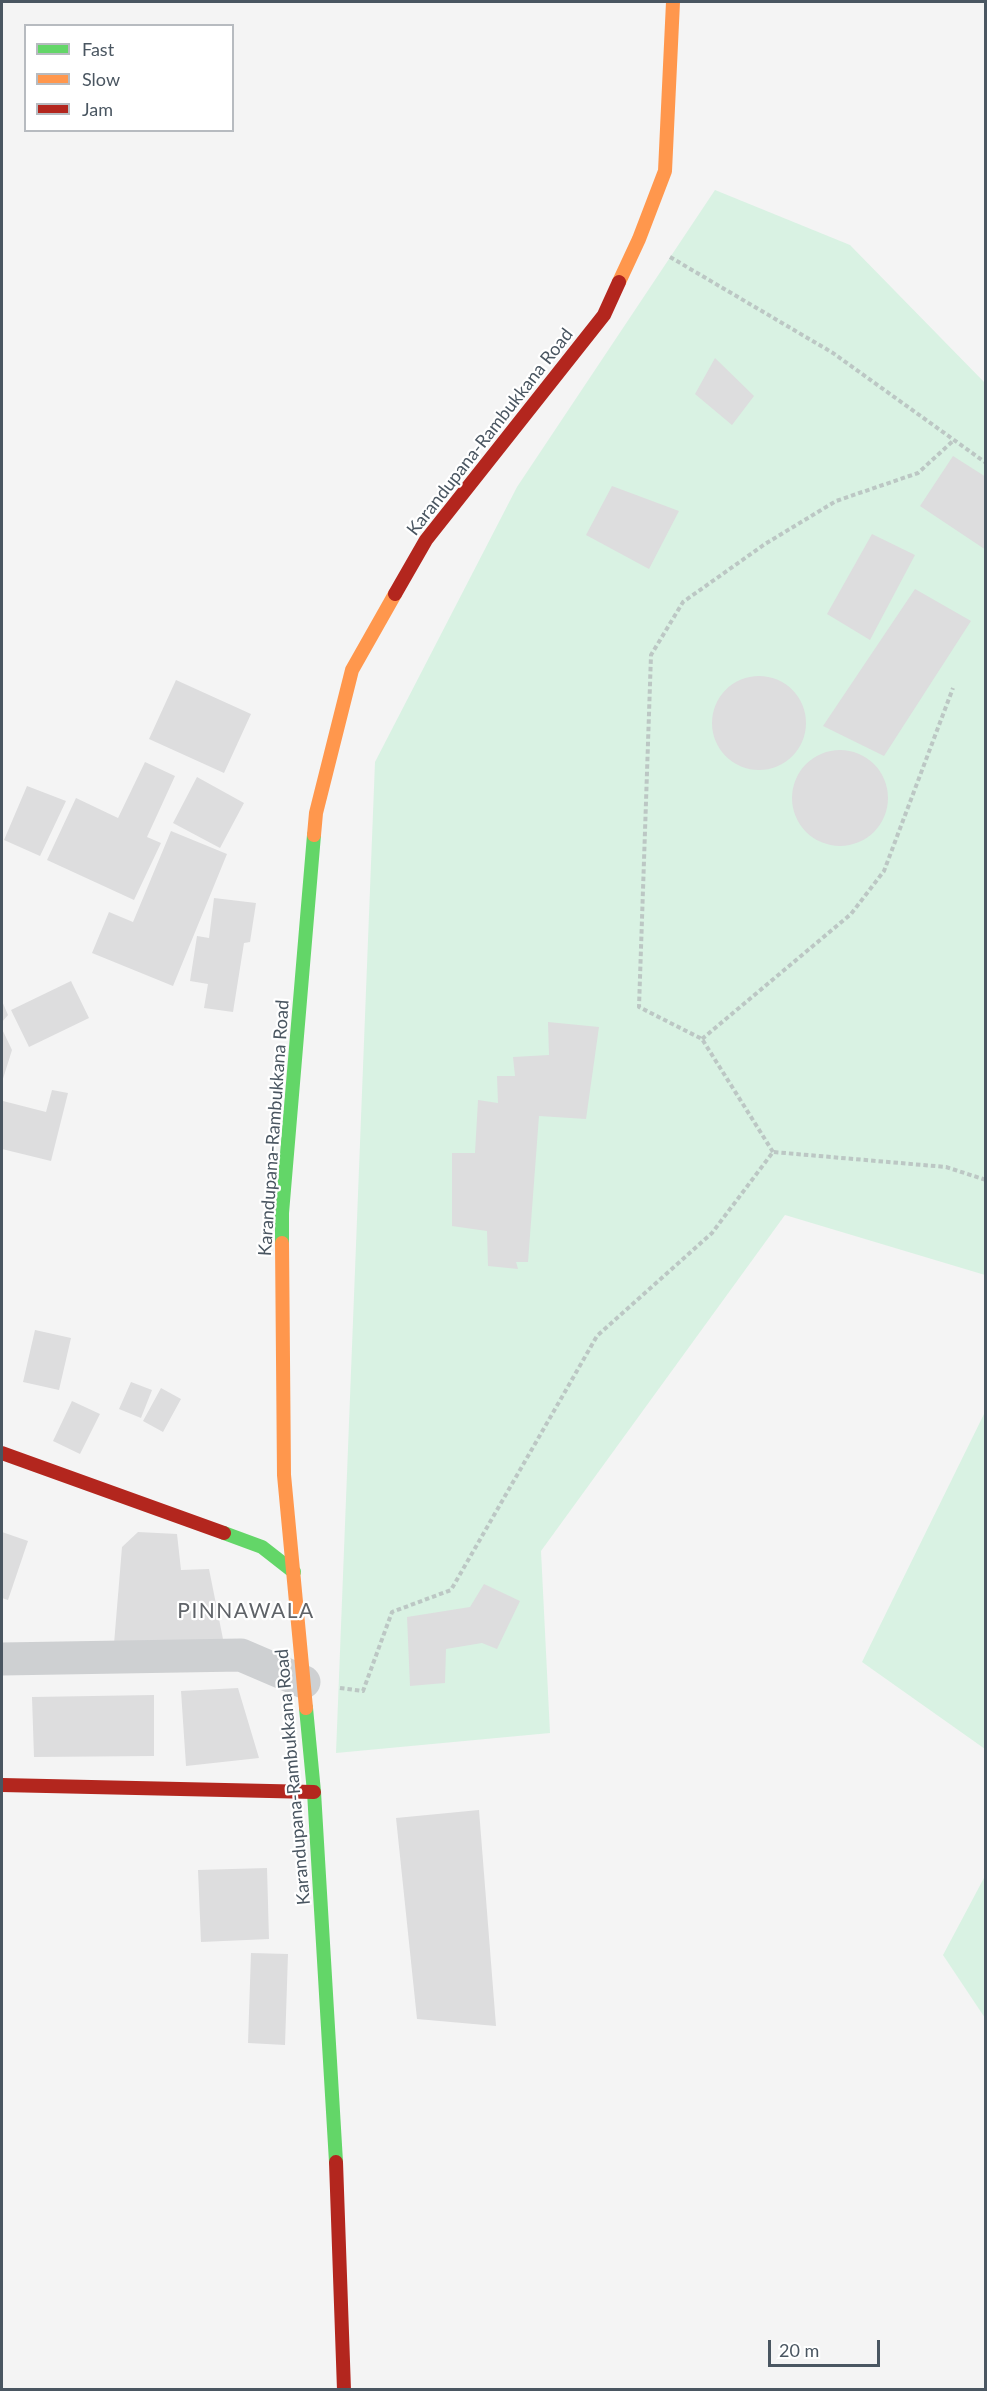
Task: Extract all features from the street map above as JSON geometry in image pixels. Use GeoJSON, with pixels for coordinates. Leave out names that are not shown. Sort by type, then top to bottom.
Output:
{"type":"FeatureCollection","features":[{"type":"Feature","properties":{"kind":"main road","name":"Karandupana-Rambukkana Road"},"geometry":{"type":"LineString","coordinates":[[344,2390],[334,2111],[314,1792],[284,1475],[282,1213],[316,813],[352,670],[426,540],[604,315],[639,239],[664,171],[673,2]]}},
{"type":"Feature","properties":{"kind":"main road"},"geometry":{"type":"LineString","coordinates":[[2,1453],[262,1547],[294,1572]]}},
{"type":"Feature","properties":{"kind":"main road"},"geometry":{"type":"LineString","coordinates":[[2,1785],[314,1792]]}},
{"type":"Feature","properties":{"kind":"street"},"geometry":{"type":"LineString","coordinates":[[2,1659],[241,1654],[304,1682]]}},
{"type":"Feature","properties":{"kind":"path"},"geometry":{"type":"LineString","coordinates":[[639,239],[832,353],[986,463]]}},
{"type":"Feature","properties":{"kind":"path"},"geometry":{"type":"LineString","coordinates":[[773,1152],[702,1039],[639,1007],[651,655],[683,602],[765,544],[836,501],[918,473],[954,440]]}},
{"type":"Feature","properties":{"kind":"path"},"geometry":{"type":"LineString","coordinates":[[702,1039],[851,914],[884,871],[953,688]]}},
{"type":"Feature","properties":{"kind":"path"},"geometry":{"type":"LineString","coordinates":[[773,1152],[946,1167],[986,1180]]}},
{"type":"Feature","properties":{"kind":"path"},"geometry":{"type":"LineString","coordinates":[[304,1682],[363,1691],[392,1612],[451,1590],[597,1336],[712,1233],[773,1152]]}},
{"type":"Feature","properties":{"kind":"green space"},"geometry":{"type":"Polygon","coordinates":[[[715,190],[850,245],[985,383],[985,1275],[785,1215],[541,1551],[550,1733],[336,1753],[375,762],[517,487],[715,190]]]}},
{"type":"Feature","properties":{"kind":"green space"},"geometry":{"type":"Polygon","coordinates":[[[985,1412],[986,1749],[862,1662],[985,1412]]]}},
{"type":"Feature","properties":{"kind":"green space"},"geometry":{"type":"Polygon","coordinates":[[[985,1876],[985,2018],[943,1955],[985,1876]]]}},
{"type":"Feature","properties":{"kind":"building"},"geometry":{"type":"Polygon","coordinates":[[[715,358],[754,396],[732,425],[695,394],[715,358]]]}},
{"type":"Feature","properties":{"kind":"building"},"geometry":{"type":"Polygon","coordinates":[[[953,456],[986,477],[986,550],[920,506],[953,456]]]}},
{"type":"Feature","properties":{"kind":"building"},"geometry":{"type":"Polygon","coordinates":[[[612,486],[679,511],[649,569],[586,535],[612,486]]]}},
{"type":"Feature","properties":{"kind":"building"},"geometry":{"type":"Polygon","coordinates":[[[872,534],[915,555],[870,640],[827,614],[872,534]]]}},
{"type":"Feature","properties":{"kind":"building"},"geometry":{"type":"Polygon","coordinates":[[[915,589],[971,621],[884,756],[823,726],[915,589]]]}},
{"type":"Feature","properties":{"kind":"building"},"geometry":{"type":"Polygon","coordinates":[[[759,676],[777,680],[792,690],[802,705],[806,723],[802,741],[792,756],[777,766],[759,770],[741,766],[726,756],[716,741],[712,723],[716,705],[726,690],[741,680],[759,676]]]}},
{"type":"Feature","properties":{"kind":"building"},"geometry":{"type":"Polygon","coordinates":[[[176,680],[251,714],[224,773],[149,739],[176,680]]]}},
{"type":"Feature","properties":{"kind":"building"},"geometry":{"type":"Polygon","coordinates":[[[840,750],[858,754],[874,764],[884,780],[888,798],[884,816],[874,832],[858,842],[840,846],[822,842],[806,832],[796,816],[792,798],[796,780],[806,764],[822,754],[840,750]]]}},
{"type":"Feature","properties":{"kind":"building"},"geometry":{"type":"Polygon","coordinates":[[[145,762],[175,776],[147,837],[161,843],[134,900],[47,860],[76,798],[118,818],[145,762]]]}},
{"type":"Feature","properties":{"kind":"building"},"geometry":{"type":"Polygon","coordinates":[[[197,777],[244,803],[220,848],[173,823],[197,777]]]}},
{"type":"Feature","properties":{"kind":"building"},"geometry":{"type":"Polygon","coordinates":[[[27,786],[66,801],[40,856],[4,840],[27,786]]]}},
{"type":"Feature","properties":{"kind":"building"},"geometry":{"type":"Polygon","coordinates":[[[171,831],[227,854],[173,986],[92,953],[109,912],[133,922],[171,831]]]}},
{"type":"Feature","properties":{"kind":"building"},"geometry":{"type":"Polygon","coordinates":[[[214,898],[256,903],[250,942],[244,943],[233,1012],[204,1008],[208,984],[190,981],[197,936],[209,938],[214,898]]]}},
{"type":"Feature","properties":{"kind":"building"},"geometry":{"type":"Polygon","coordinates":[[[71,981],[89,1018],[29,1047],[11,1010],[71,981]]]}},
{"type":"Feature","properties":{"kind":"building"},"geometry":{"type":"Polygon","coordinates":[[[2,1001],[8,1015],[2,1022],[2,1001]]]}},
{"type":"Feature","properties":{"kind":"building"},"geometry":{"type":"Polygon","coordinates":[[[548,1022],[599,1027],[586,1119],[539,1116],[528,1262],[516,1262],[518,1269],[488,1266],[487,1231],[452,1226],[452,1153],[475,1153],[478,1100],[498,1103],[497,1076],[515,1076],[513,1057],[549,1055],[548,1022]]]}},
{"type":"Feature","properties":{"kind":"building"},"geometry":{"type":"Polygon","coordinates":[[[2,1029],[12,1050],[2,1082],[2,1029]]]}},
{"type":"Feature","properties":{"kind":"building"},"geometry":{"type":"Polygon","coordinates":[[[52,1090],[68,1093],[51,1161],[2,1149],[3,1101],[46,1112],[52,1090]]]}},
{"type":"Feature","properties":{"kind":"building"},"geometry":{"type":"Polygon","coordinates":[[[35,1330],[71,1338],[59,1390],[23,1382],[35,1330]]]}},
{"type":"Feature","properties":{"kind":"building"},"geometry":{"type":"Polygon","coordinates":[[[131,1382],[152,1390],[141,1418],[119,1409],[131,1382]]]}},
{"type":"Feature","properties":{"kind":"building"},"geometry":{"type":"Polygon","coordinates":[[[161,1388],[181,1399],[163,1432],[143,1421],[161,1388]]]}},
{"type":"Feature","properties":{"kind":"building"},"geometry":{"type":"Polygon","coordinates":[[[72,1401],[100,1414],[80,1454],[53,1441],[72,1401]]]}},
{"type":"Feature","properties":{"kind":"building"},"geometry":{"type":"Polygon","coordinates":[[[2,1532],[28,1541],[8,1600],[2,1598],[2,1532]]]}},
{"type":"Feature","properties":{"kind":"building"},"geometry":{"type":"Polygon","coordinates":[[[138,1532],[177,1534],[181,1570],[209,1569],[223,1639],[114,1644],[122,1547],[138,1532]]]}},
{"type":"Feature","properties":{"kind":"building"},"geometry":{"type":"Polygon","coordinates":[[[484,1584],[520,1601],[497,1649],[482,1643],[446,1649],[445,1683],[410,1686],[407,1617],[470,1607],[484,1584]]]}},
{"type":"Feature","properties":{"kind":"building"},"geometry":{"type":"Polygon","coordinates":[[[238,1688],[259,1758],[186,1766],[181,1691],[238,1688]]]}},
{"type":"Feature","properties":{"kind":"building"},"geometry":{"type":"Polygon","coordinates":[[[154,1695],[154,1756],[34,1757],[32,1697],[154,1695]]]}},
{"type":"Feature","properties":{"kind":"building"},"geometry":{"type":"Polygon","coordinates":[[[479,1810],[496,2026],[417,2019],[396,1818],[479,1810]]]}},
{"type":"Feature","properties":{"kind":"building"},"geometry":{"type":"Polygon","coordinates":[[[267,1868],[269,1939],[201,1942],[198,1870],[267,1868]]]}},
{"type":"Feature","properties":{"kind":"building"},"geometry":{"type":"Polygon","coordinates":[[[251,1953],[288,1954],[285,2045],[248,2043],[251,1953]]]}},
{"type":"Feature","properties":{"kind":"traffic: fast"},"geometry":{"type":"LineString","coordinates":[[282,1243],[282,1213],[314,835]]}},
{"type":"Feature","properties":{"kind":"traffic: fast"},"geometry":{"type":"LineString","coordinates":[[224,1533],[262,1547],[294,1572]]}},
{"type":"Feature","properties":{"kind":"traffic: fast"},"geometry":{"type":"LineString","coordinates":[[306,1708],[314,1792],[336,2162]]}},
{"type":"Feature","properties":{"kind":"traffic: slow"},"geometry":{"type":"LineString","coordinates":[[619,282],[639,239],[665,171],[673,2]]}},
{"type":"Feature","properties":{"kind":"traffic: slow"},"geometry":{"type":"LineString","coordinates":[[314,835],[316,813],[352,670],[395,594]]}},
{"type":"Feature","properties":{"kind":"traffic: slow"},"geometry":{"type":"LineString","coordinates":[[282,1243],[284,1475],[306,1708]]}},
{"type":"Feature","properties":{"kind":"traffic: jam"},"geometry":{"type":"LineString","coordinates":[[395,594],[426,540],[604,315],[619,282]]}},
{"type":"Feature","properties":{"kind":"traffic: jam"},"geometry":{"type":"LineString","coordinates":[[2,1453],[224,1533]]}},
{"type":"Feature","properties":{"kind":"traffic: jam"},"geometry":{"type":"LineString","coordinates":[[2,1785],[314,1792]]}},
{"type":"Feature","properties":{"kind":"traffic: jam"},"geometry":{"type":"LineString","coordinates":[[336,2162],[344,2390]]}},
{"type":"Feature","properties":{"kind":"district","name":"PINNAWALA"},"geometry":{"type":"Point","coordinates":[246,1611]}}]}
